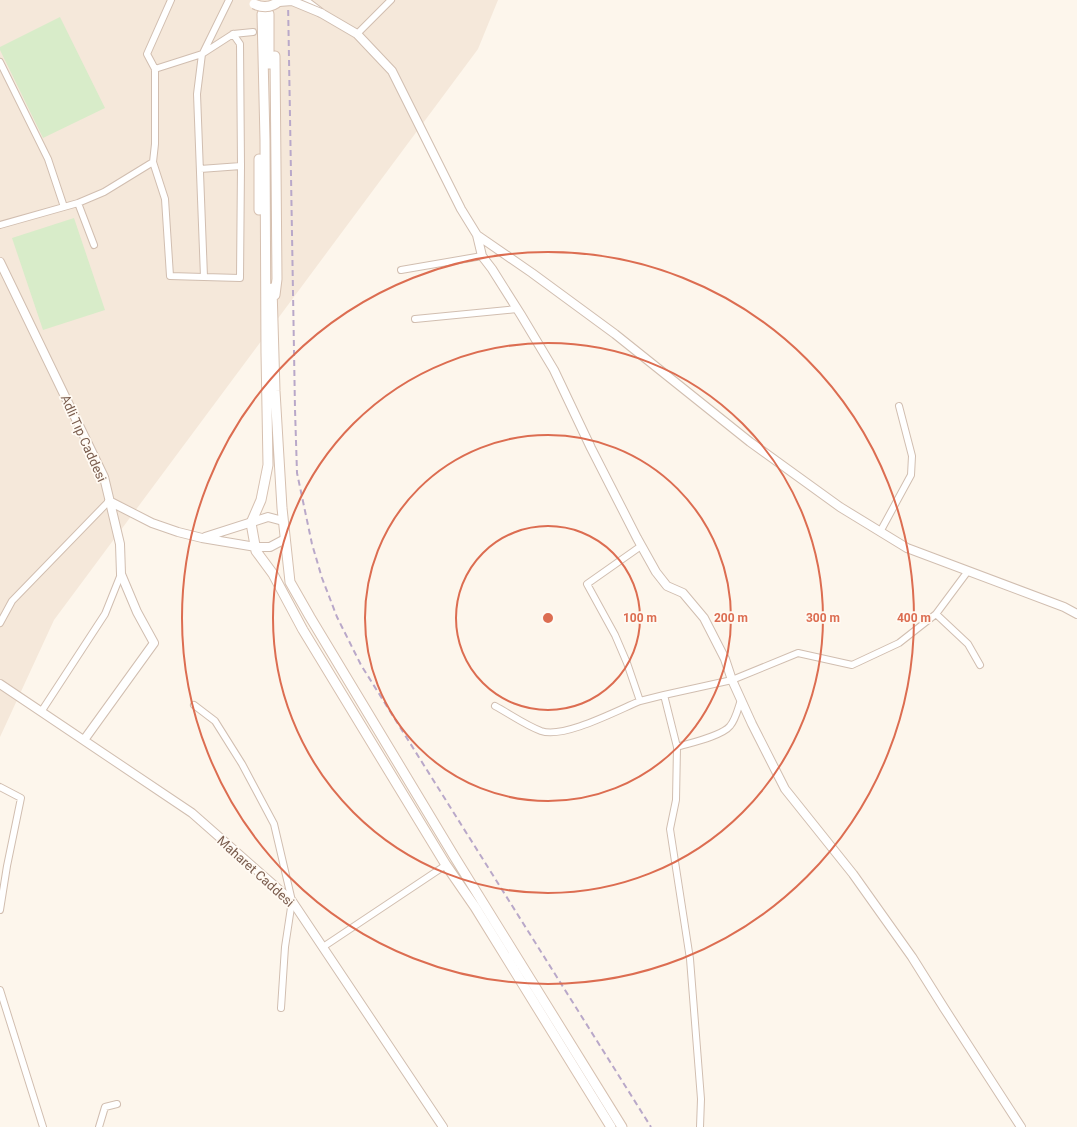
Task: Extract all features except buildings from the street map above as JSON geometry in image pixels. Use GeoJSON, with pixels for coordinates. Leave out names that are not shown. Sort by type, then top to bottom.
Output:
{"type":"FeatureCollection","features":[{"type":"Feature","properties":{"kind":"main road"},"geometry":{"type":"LineString","coordinates":[[252,2],[266,7],[278,2]]}},
{"type":"Feature","properties":{"kind":"main road"},"geometry":{"type":"LineString","coordinates":[[252,2],[257,11],[256,28],[261,280],[269,306],[285,539],[290,582],[454,856],[622,1127]]}},
{"type":"Feature","properties":{"kind":"main road"},"geometry":{"type":"LineString","coordinates":[[269,306],[278,279],[274,30],[275,10],[278,2]]}},
{"type":"Feature","properties":{"kind":"main road"},"geometry":{"type":"LineString","coordinates":[[266,14],[270,212],[268,465],[261,500],[251,523],[256,550],[274,574],[307,637],[446,865],[475,907],[611,1127]]}},
{"type":"Feature","properties":{"kind":"street"},"geometry":{"type":"LineString","coordinates":[[171,0],[147,54],[155,69],[155,144],[153,162],[165,199],[170,276],[240,278],[240,44],[233,34]]}},
{"type":"Feature","properties":{"kind":"street"},"geometry":{"type":"LineString","coordinates":[[204,277],[197,94],[202,54],[229,0]]}},
{"type":"Feature","properties":{"kind":"street"},"geometry":{"type":"LineString","coordinates":[[304,0],[321,13],[357,34],[392,71],[461,209],[477,235],[482,256],[492,269],[554,370],[591,448],[641,546],[656,572],[667,586],[683,593],[704,618],[725,659],[732,680],[752,724],[785,789],[853,874],[912,957],[1021,1127]]}},
{"type":"Feature","properties":{"kind":"street"},"geometry":{"type":"LineString","coordinates":[[357,34],[391,0]]}},
{"type":"Feature","properties":{"kind":"street"},"geometry":{"type":"LineString","coordinates":[[278,2],[292,1],[321,13]]}},
{"type":"Feature","properties":{"kind":"street"},"geometry":{"type":"LineString","coordinates":[[155,69],[202,54],[233,34],[256,28]]}},
{"type":"Feature","properties":{"kind":"street"},"geometry":{"type":"LineString","coordinates":[[0,62],[48,158],[64,207]]}},
{"type":"Feature","properties":{"kind":"street"},"geometry":{"type":"LineString","coordinates":[[0,225],[78,203],[104,192],[153,162]]}},
{"type":"Feature","properties":{"kind":"street"},"geometry":{"type":"LineString","coordinates":[[200,169],[241,166]]}},
{"type":"Feature","properties":{"kind":"street"},"geometry":{"type":"LineString","coordinates":[[78,203],[94,245]]}},
{"type":"Feature","properties":{"kind":"street"},"geometry":{"type":"LineString","coordinates":[[477,235],[615,334],[750,442],[840,507],[907,548],[1064,607],[1077,614]]}},
{"type":"Feature","properties":{"kind":"street"},"geometry":{"type":"LineString","coordinates":[[401,270],[482,256]]}},
{"type":"Feature","properties":{"kind":"street","name":"Adli Tıp Caddesi"},"geometry":{"type":"LineString","coordinates":[[0,262],[104,477],[120,544],[121,574],[137,612],[154,643],[84,740]]}},
{"type":"Feature","properties":{"kind":"street"},"geometry":{"type":"LineString","coordinates":[[415,319],[517,309]]}},
{"type":"Feature","properties":{"kind":"street"},"geometry":{"type":"LineString","coordinates":[[880,532],[911,475],[912,456],[899,406]]}},
{"type":"Feature","properties":{"kind":"street"},"geometry":{"type":"LineString","coordinates":[[0,623],[12,601],[109,501],[152,523],[202,538],[270,548],[285,539]]}},
{"type":"Feature","properties":{"kind":"street"},"geometry":{"type":"LineString","coordinates":[[202,538],[268,517],[284,521]]}},
{"type":"Feature","properties":{"kind":"street"},"geometry":{"type":"LineString","coordinates":[[640,701],[627,663],[615,635],[587,584],[641,546]]}},
{"type":"Feature","properties":{"kind":"street"},"geometry":{"type":"LineString","coordinates":[[495,706],[543,731],[563,732],[640,701],[732,680],[798,653],[852,666],[899,643],[936,614],[968,571]]}},
{"type":"Feature","properties":{"kind":"street"},"geometry":{"type":"LineString","coordinates":[[41,712],[105,614],[121,574]]}},
{"type":"Feature","properties":{"kind":"street"},"geometry":{"type":"LineString","coordinates":[[936,614],[968,644],[980,665]]}},
{"type":"Feature","properties":{"kind":"street","name":"Maharet Caddesi"},"geometry":{"type":"LineString","coordinates":[[0,684],[192,813],[292,901],[443,1127]]}},
{"type":"Feature","properties":{"kind":"street"},"geometry":{"type":"LineString","coordinates":[[664,695],[677,748],[676,800],[670,829],[690,959],[701,1099],[700,1127]]}},
{"type":"Feature","properties":{"kind":"street"},"geometry":{"type":"LineString","coordinates":[[677,748],[717,735],[729,727],[741,700]]}},
{"type":"Feature","properties":{"kind":"street"},"geometry":{"type":"LineString","coordinates":[[194,705],[215,721],[242,764],[274,824],[292,901],[285,947],[281,1008]]}},
{"type":"Feature","properties":{"kind":"street"},"geometry":{"type":"LineString","coordinates":[[0,787],[21,798],[7,866],[0,910]]}},
{"type":"Feature","properties":{"kind":"street"},"geometry":{"type":"LineString","coordinates":[[323,947],[446,865]]}},
{"type":"Feature","properties":{"kind":"street"},"geometry":{"type":"LineString","coordinates":[[0,990],[43,1127]]}},
{"type":"Feature","properties":{"kind":"street"},"geometry":{"type":"LineString","coordinates":[[99,1127],[105,1107],[117,1104]]}},
{"type":"Feature","properties":{"kind":"shaded area"},"geometry":{"type":"Polygon","coordinates":[[[0,0],[498,0],[478,49],[54,620],[0,737],[0,0]]]}},
{"type":"Feature","properties":{"kind":"green space"},"geometry":{"type":"Polygon","coordinates":[[[60,17],[105,108],[43,138],[0,50],[0,47],[60,17]]]}},
{"type":"Feature","properties":{"kind":"green space"},"geometry":{"type":"Polygon","coordinates":[[[74,218],[105,310],[43,330],[12,238],[74,218]]]}},
{"type":"Feature","properties":{"kind":"railway"},"geometry":{"type":"LineString","coordinates":[[288,0],[297,473],[312,544],[322,578],[337,617],[361,665],[651,1127]]}}]}
